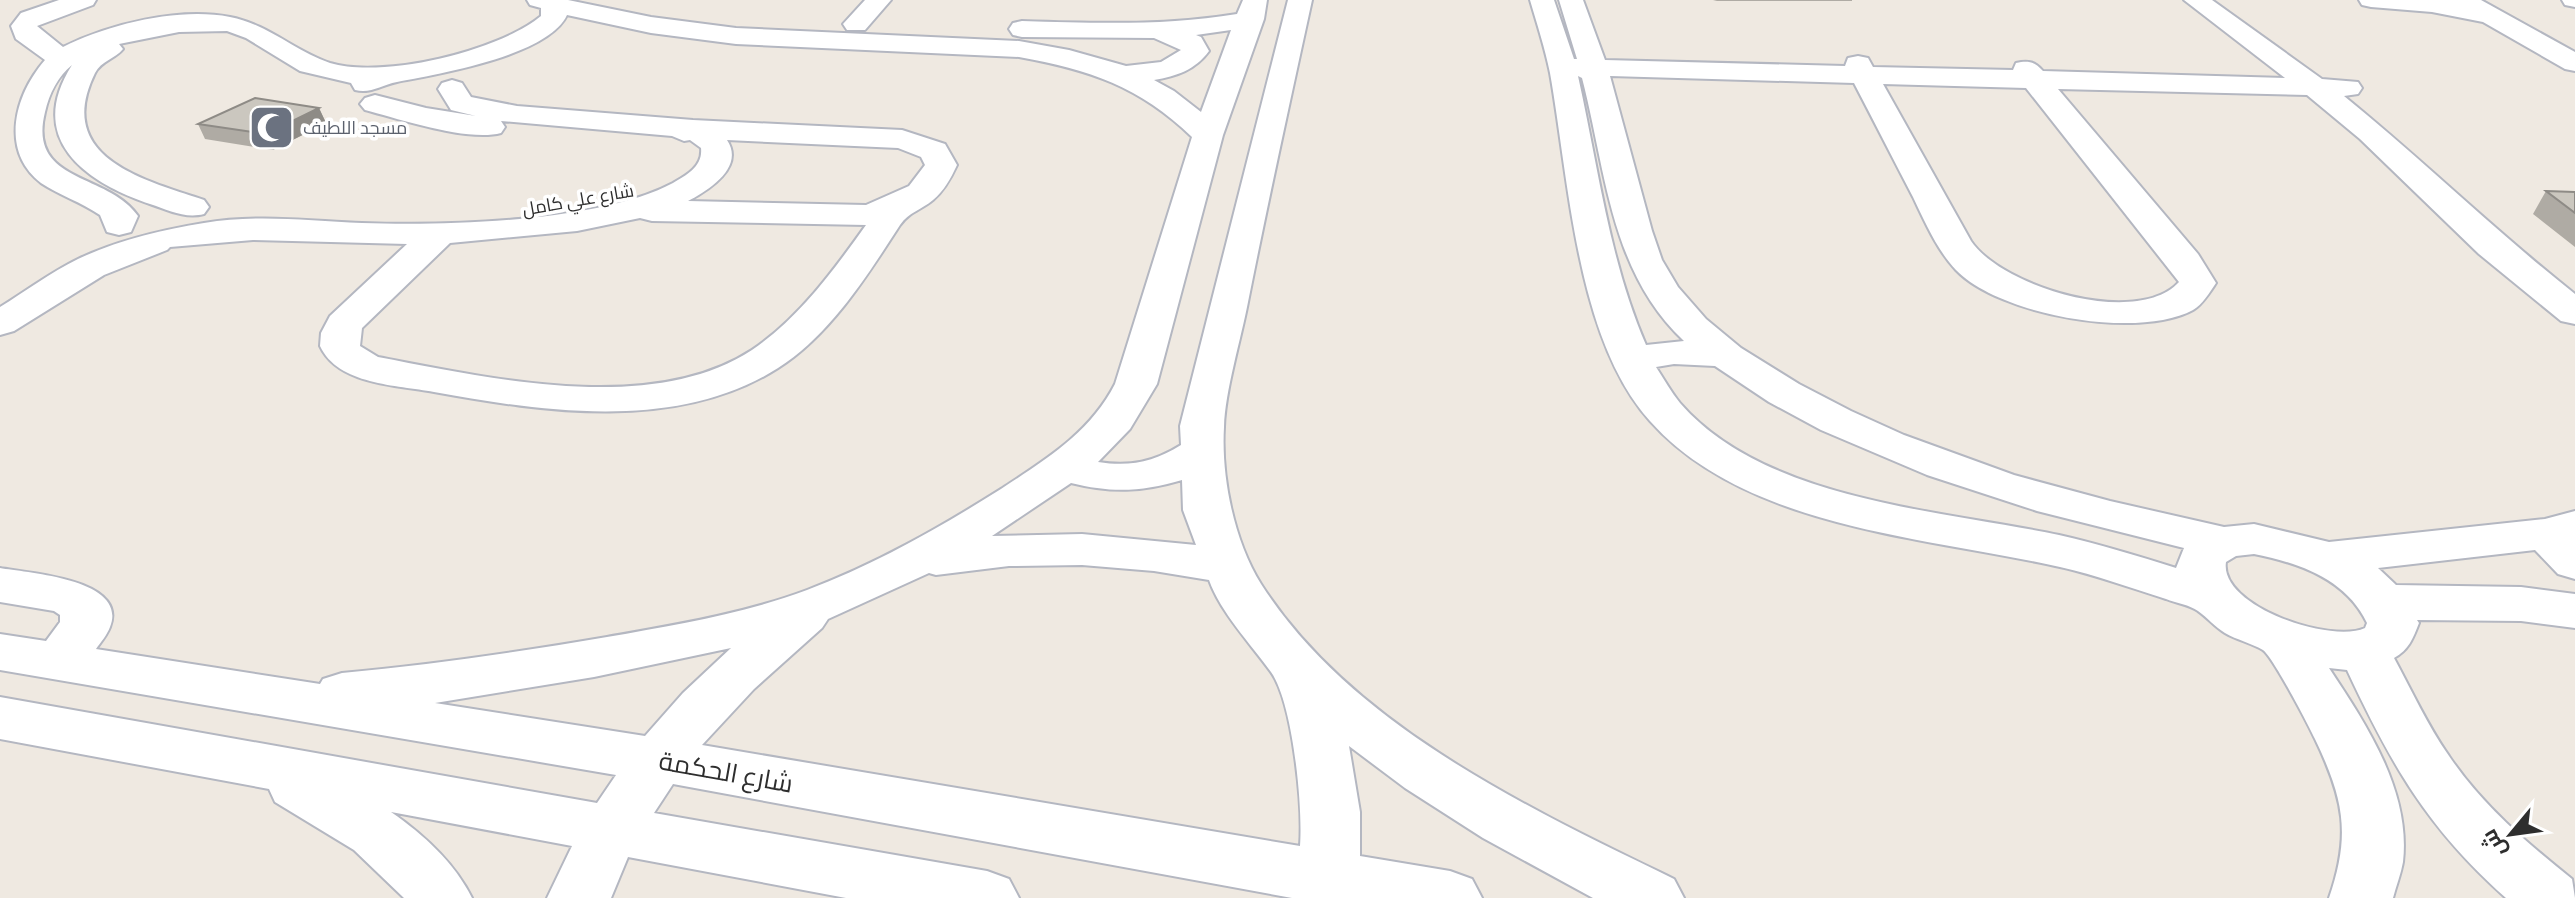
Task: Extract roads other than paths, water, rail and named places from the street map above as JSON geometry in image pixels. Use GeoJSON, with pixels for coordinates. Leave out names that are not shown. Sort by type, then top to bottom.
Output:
{"type":"FeatureCollection","features":[{"type":"Feature","properties":{"kind":"street"},"geometry":{"type":"LineString","coordinates":[[0,29],[84,0]]}},
{"type":"Feature","properties":{"kind":"street"},"geometry":{"type":"LineString","coordinates":[[193,0],[294,78],[425,117],[526,132],[655,142],[693,129]]}},
{"type":"Feature","properties":{"kind":"street"},"geometry":{"type":"LineString","coordinates":[[629,0],[727,16],[856,24],[1159,31],[1194,29],[1253,10]]}},
{"type":"Feature","properties":{"kind":"street"},"geometry":{"type":"LineString","coordinates":[[856,24],[879,0]]}},
{"type":"Feature","properties":{"kind":"street"},"geometry":{"type":"LineString","coordinates":[[1301,0],[1255,185],[1198,454],[1202,489],[1227,567],[1244,600],[1299,672],[1354,720],[1492,813],[1573,859],[1652,898]]}},
{"type":"Feature","properties":{"kind":"street"},"geometry":{"type":"LineString","coordinates":[[1542,0],[1578,62],[1649,270],[1664,295],[1690,325],[1760,379],[1843,425],[1945,469],[2077,508],[2224,542],[2254,539],[2290,545],[2328,558],[2362,578],[2374,626],[2435,783],[2462,817],[2550,898]]}},
{"type":"Feature","properties":{"kind":"street"},"geometry":{"type":"LineString","coordinates":[[1571,0],[1592,229],[1631,360],[1645,388],[1670,417],[1710,450],[1803,496],[1863,515],[2063,552],[2215,598]]}},
{"type":"Feature","properties":{"kind":"street"},"geometry":{"type":"LineString","coordinates":[[2196,0],[2324,82],[2371,133],[2492,246],[2575,313]]}},
{"type":"Feature","properties":{"kind":"street"},"geometry":{"type":"LineString","coordinates":[[2225,0],[2575,284]]}},
{"type":"Feature","properties":{"kind":"street"},"geometry":{"type":"LineString","coordinates":[[2371,0],[2501,8],[2575,63]]}},
{"type":"Feature","properties":{"kind":"street"},"geometry":{"type":"LineString","coordinates":[[2463,0],[2501,8],[2563,28]]}},
{"type":"Feature","properties":{"kind":"street"},"geometry":{"type":"LineString","coordinates":[[365,100],[416,102],[450,78],[552,21],[555,12],[545,2]]}},
{"type":"Feature","properties":{"kind":"street"},"geometry":{"type":"LineString","coordinates":[[545,2],[650,25],[763,38],[1027,51],[1120,75],[1156,91],[1208,135]]}},
{"type":"Feature","properties":{"kind":"street"},"geometry":{"type":"LineString","coordinates":[[277,698],[389,689],[517,672],[721,634],[822,603],[910,564],[1066,466],[1113,426],[1127,405],[1208,135],[1253,10]]}},
{"type":"Feature","properties":{"kind":"street"},"geometry":{"type":"LineString","coordinates":[[30,18],[24,26],[25,33],[45,45],[65,64]]}},
{"type":"Feature","properties":{"kind":"street"},"geometry":{"type":"LineString","coordinates":[[166,240],[119,244],[110,240],[121,216],[116,210],[74,190],[35,161],[14,155],[31,108],[65,64],[143,39],[234,31],[325,72],[353,76],[391,74],[450,78],[567,36],[650,25]]}},
{"type":"Feature","properties":{"kind":"street"},"geometry":{"type":"LineString","coordinates":[[1120,75],[1174,66],[1190,59],[1195,51],[1192,43],[1159,31]]}},
{"type":"Feature","properties":{"kind":"street"},"geometry":{"type":"LineString","coordinates":[[1578,62],[2324,82]]}},
{"type":"Feature","properties":{"kind":"street","name":"شارع علي كامل"},"geometry":{"type":"LineString","coordinates":[[65,64],[70,127],[86,154],[101,168],[124,181],[198,208],[245,214],[422,217],[665,201],[707,174],[717,161],[717,148],[709,137],[693,129]]}},
{"type":"Feature","properties":{"kind":"street"},"geometry":{"type":"LineString","coordinates":[[1861,70],[1953,241],[1962,256],[1979,272],[2006,287],[2039,299],[2089,310],[2147,312],[2174,306],[2191,296],[2198,283],[2185,262],[2030,74]]}},
{"type":"Feature","properties":{"kind":"street"},"geometry":{"type":"LineString","coordinates":[[365,100],[359,88],[391,74]]}},
{"type":"Feature","properties":{"kind":"street","name":"شارع علي كامل"},"geometry":{"type":"LineString","coordinates":[[166,240],[228,230],[440,233],[628,203],[691,210],[867,215],[895,208],[916,198],[935,182],[941,165],[934,151],[920,143],[878,136],[693,129],[517,115],[474,108],[461,104],[450,78]]}},
{"type":"Feature","properties":{"kind":"street","name":"شارع علي كامل"},"geometry":{"type":"LineString","coordinates":[[628,203],[644,188],[671,171],[676,162],[675,153],[655,142]]}},
{"type":"Feature","properties":{"kind":"street"},"geometry":{"type":"LineString","coordinates":[[0,302],[84,253],[115,229],[154,211],[198,208],[209,215],[205,223],[91,267],[0,323]]}},
{"type":"Feature","properties":{"kind":"street"},"geometry":{"type":"LineString","coordinates":[[440,233],[344,324],[338,337],[340,350],[350,360],[367,367],[513,391],[631,399],[709,385],[764,360],[803,326],[853,270],[895,208]]}},
{"type":"Feature","properties":{"kind":"street"},"geometry":{"type":"LineString","coordinates":[[1631,360],[1674,352],[1725,355]]}},
{"type":"Feature","properties":{"kind":"street"},"geometry":{"type":"LineString","coordinates":[[1066,466],[1097,476],[1135,478],[1182,465],[1198,454]]}},
{"type":"Feature","properties":{"kind":"street"},"geometry":{"type":"LineString","coordinates":[[1926,528],[1941,516],[1950,502],[1951,486],[1945,469]]}},
{"type":"Feature","properties":{"kind":"street"},"geometry":{"type":"LineString","coordinates":[[2328,558],[2565,541]]}},
{"type":"Feature","properties":{"kind":"street"},"geometry":{"type":"LineString","coordinates":[[2224,542],[2204,554],[2201,574],[2215,598],[2244,621],[2285,640],[2327,650],[2374,626],[2521,604],[2575,611]]}},
{"type":"Feature","properties":{"kind":"street"},"geometry":{"type":"LineString","coordinates":[[910,564],[1018,548],[1072,547],[1125,550],[1227,567]]}},
{"type":"Feature","properties":{"kind":"street"},"geometry":{"type":"LineString","coordinates":[[0,585],[68,597],[85,608],[86,625],[58,663]]}},
{"type":"Feature","properties":{"kind":"street"},"geometry":{"type":"LineString","coordinates":[[579,898],[613,830],[659,760],[736,673],[822,603]]}},
{"type":"Feature","properties":{"kind":"street"},"geometry":{"type":"LineString","coordinates":[[2285,640],[2360,772],[2372,806],[2375,845],[2368,883],[2361,898]]}},
{"type":"Feature","properties":{"kind":"street","name":"شارع الحكمة"},"geometry":{"type":"LineString","coordinates":[[0,652],[659,760],[1326,888],[1450,898]]}},
{"type":"Feature","properties":{"kind":"street"},"geometry":{"type":"LineString","coordinates":[[1299,672],[1323,746],[1329,787],[1326,888]]}},
{"type":"Feature","properties":{"kind":"street"},"geometry":{"type":"LineString","coordinates":[[0,718],[987,898]]}},
{"type":"Feature","properties":{"kind":"street"},"geometry":{"type":"LineString","coordinates":[[250,764],[344,809],[423,874],[440,898]]}},
{"type":"Feature","properties":{"kind":"place","name":"مسجد اللطيف"},"geometry":{"type":"Point","coordinates":[272,128]}}]}
